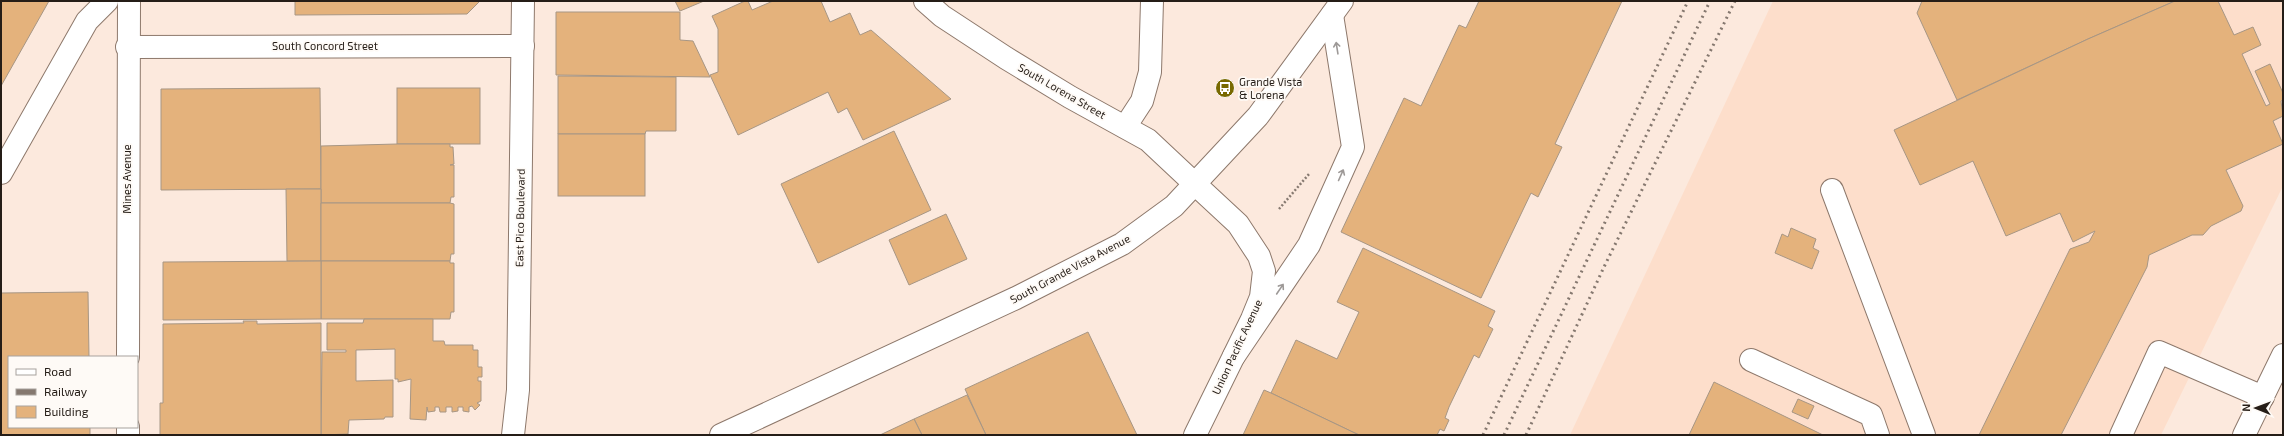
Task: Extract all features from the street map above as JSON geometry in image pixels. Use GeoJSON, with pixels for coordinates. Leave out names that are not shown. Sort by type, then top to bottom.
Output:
{"type":"FeatureCollection","features":[{"type":"Feature","properties":{"kind":"main road"},"geometry":{"type":"LineString","coordinates":[[1,173],[87,22],[107,1]]}},
{"type":"Feature","properties":{"kind":"main road","name":"Mines Avenue"},"geometry":{"type":"LineString","coordinates":[[128,1],[128,356]]}},
{"type":"Feature","properties":{"kind":"main road","name":"East Pico Boulevard"},"geometry":{"type":"LineString","coordinates":[[513,435],[518,390],[523,1]]}},
{"type":"Feature","properties":{"kind":"main road","name":"South Lorena Street"},"geometry":{"type":"LineString","coordinates":[[925,1],[943,8],[1006,58],[1148,140],[1196,185]]}},
{"type":"Feature","properties":{"kind":"main road"},"geometry":{"type":"LineString","coordinates":[[1125,127],[1142,101],[1150,72],[1152,1]]}},
{"type":"Feature","properties":{"kind":"main road"},"geometry":{"type":"LineString","coordinates":[[1234,356],[1310,245],[1353,147],[1337,8]]}},
{"type":"Feature","properties":{"kind":"main road","name":"South Grande Vista Avenue"},"geometry":{"type":"LineString","coordinates":[[721,435],[1016,298],[1122,244],[1174,206],[1196,185],[1258,116],[1337,8]]}},
{"type":"Feature","properties":{"kind":"main road","name":"South Concord Street"},"geometry":{"type":"LineString","coordinates":[[127,47],[523,46]]}},
{"type":"Feature","properties":{"kind":"main road","name":"Union Pacific Avenue"},"geometry":{"type":"LineString","coordinates":[[1195,435],[1261,297],[1264,271],[1259,256],[1238,224],[1196,185]]}},
{"type":"Feature","properties":{"kind":"main road"},"geometry":{"type":"LineString","coordinates":[[1832,190],[1924,435]]}},
{"type":"Feature","properties":{"kind":"main road"},"geometry":{"type":"LineString","coordinates":[[2121,435],[2159,352],[2262,397]]}},
{"type":"Feature","properties":{"kind":"main road"},"geometry":{"type":"LineString","coordinates":[[2244,435],[2283,355]]}},
{"type":"Feature","properties":{"kind":"main road"},"geometry":{"type":"LineString","coordinates":[[1751,360],[1871,415],[1878,435]]}},
{"type":"Feature","properties":{"kind":"shaded area"},"geometry":{"type":"Polygon","coordinates":[[[1773,1],[2283,1],[2283,186],[2161,435],[1570,435],[1773,1]]]}},
{"type":"Feature","properties":{"kind":"building"},"geometry":{"type":"Polygon","coordinates":[[[1,1],[49,1],[1,86],[1,1]]]}},
{"type":"Feature","properties":{"kind":"building"},"geometry":{"type":"Polygon","coordinates":[[[295,1],[480,1],[467,14],[295,15],[295,1]]]}},
{"type":"Feature","properties":{"kind":"building"},"geometry":{"type":"Polygon","coordinates":[[[675,1],[704,1],[680,11],[675,1]]]}},
{"type":"Feature","properties":{"kind":"building"},"geometry":{"type":"Polygon","coordinates":[[[748,1],[752,10],[773,1],[821,1],[830,22],[850,13],[860,35],[871,30],[951,99],[863,140],[847,108],[838,113],[828,92],[738,135],[710,75],[718,72],[718,29],[712,16],[748,1]]]}},
{"type":"Feature","properties":{"kind":"building"},"geometry":{"type":"Polygon","coordinates":[[[1479,1],[1622,1],[1555,144],[1562,147],[1538,197],[1531,193],[1481,298],[1341,232],[1404,98],[1421,106],[1459,25],[1466,28],[1479,1]]]}},
{"type":"Feature","properties":{"kind":"building"},"geometry":{"type":"Polygon","coordinates":[[[1922,1],[2175,1],[2088,39],[1957,100],[1917,13],[1922,1]]]}},
{"type":"Feature","properties":{"kind":"building"},"geometry":{"type":"Polygon","coordinates":[[[2175,1],[2218,1],[2234,35],[2253,27],[2261,45],[2242,54],[2266,106],[2270,104],[2255,71],[2270,64],[2283,93],[2283,100],[2281,101],[2283,116],[2273,121],[2283,144],[2226,170],[2243,206],[2241,211],[2211,226],[2203,235],[2192,235],[2149,255],[2147,267],[2061,435],[1979,435],[2070,249],[2089,242],[2095,231],[2073,242],[2060,213],[2006,236],[1973,161],[1920,185],[1894,130],[2088,39],[2175,1]]]}},
{"type":"Feature","properties":{"kind":"building"},"geometry":{"type":"Polygon","coordinates":[[[556,12],[680,12],[680,40],[693,41],[710,77],[556,75],[556,12]]]}},
{"type":"Feature","properties":{"kind":"building"},"geometry":{"type":"Polygon","coordinates":[[[558,76],[676,77],[676,131],[646,131],[645,134],[558,134],[558,76]]]}},
{"type":"Feature","properties":{"kind":"building"},"geometry":{"type":"Polygon","coordinates":[[[320,88],[321,189],[161,190],[161,89],[320,88]]]}},
{"type":"Feature","properties":{"kind":"building"},"geometry":{"type":"Polygon","coordinates":[[[397,88],[480,88],[480,144],[397,144],[397,88]]]}},
{"type":"Feature","properties":{"kind":"building"},"geometry":{"type":"Polygon","coordinates":[[[894,131],[931,210],[818,263],[781,184],[894,131]]]}},
{"type":"Feature","properties":{"kind":"building"},"geometry":{"type":"Polygon","coordinates":[[[558,134],[645,134],[645,196],[558,196],[558,134]]]}},
{"type":"Feature","properties":{"kind":"building"},"geometry":{"type":"Polygon","coordinates":[[[450,144],[450,147],[453,147],[454,164],[450,165],[454,165],[454,197],[451,197],[450,203],[321,203],[321,146],[450,144]]]}},
{"type":"Feature","properties":{"kind":"building"},"geometry":{"type":"Polygon","coordinates":[[[286,189],[321,189],[321,261],[287,261],[286,189]]]}},
{"type":"Feature","properties":{"kind":"building"},"geometry":{"type":"Polygon","coordinates":[[[321,203],[454,204],[454,254],[451,254],[450,261],[321,261],[321,203]]]}},
{"type":"Feature","properties":{"kind":"building"},"geometry":{"type":"Polygon","coordinates":[[[946,214],[967,259],[909,285],[889,240],[946,214]]]}},
{"type":"Feature","properties":{"kind":"building"},"geometry":{"type":"Polygon","coordinates":[[[1791,228],[1816,239],[1813,248],[1819,251],[1812,269],[1775,253],[1782,234],[1788,237],[1791,228]]]}},
{"type":"Feature","properties":{"kind":"building"},"geometry":{"type":"Polygon","coordinates":[[[1363,248],[1495,311],[1488,326],[1493,329],[1479,358],[1474,355],[1449,407],[1445,418],[1449,420],[1444,431],[1440,429],[1437,435],[1359,435],[1271,393],[1296,340],[1337,359],[1359,312],[1337,302],[1363,248]]]}},
{"type":"Feature","properties":{"kind":"building"},"geometry":{"type":"Polygon","coordinates":[[[321,261],[450,261],[450,263],[454,263],[454,312],[451,312],[450,319],[321,319],[321,261]]]}},
{"type":"Feature","properties":{"kind":"building"},"geometry":{"type":"Polygon","coordinates":[[[321,261],[321,319],[163,320],[163,262],[321,261]]]}},
{"type":"Feature","properties":{"kind":"building"},"geometry":{"type":"Polygon","coordinates":[[[88,292],[89,356],[8,356],[8,428],[90,428],[90,435],[1,435],[1,293],[88,292]]]}},
{"type":"Feature","properties":{"kind":"building"},"geometry":{"type":"Polygon","coordinates":[[[364,319],[433,319],[433,341],[444,341],[445,345],[473,345],[473,350],[478,350],[478,367],[482,367],[482,377],[478,377],[478,381],[481,381],[481,401],[477,403],[480,405],[475,410],[472,406],[469,407],[469,412],[463,411],[463,407],[458,407],[458,411],[452,412],[452,407],[446,407],[446,412],[440,412],[439,407],[435,407],[435,411],[428,412],[427,407],[426,420],[410,419],[411,379],[398,382],[398,379],[395,379],[395,349],[356,350],[356,381],[393,380],[393,417],[385,417],[384,419],[349,420],[348,434],[321,435],[322,352],[346,352],[346,350],[327,350],[327,323],[363,323],[364,319]]]}},
{"type":"Feature","properties":{"kind":"building"},"geometry":{"type":"Polygon","coordinates":[[[243,321],[257,321],[257,324],[321,323],[321,435],[160,435],[160,403],[163,403],[163,324],[244,323],[243,321]]]}},
{"type":"Feature","properties":{"kind":"building"},"geometry":{"type":"Polygon","coordinates":[[[1088,332],[1137,435],[986,435],[965,389],[1088,332]]]}},
{"type":"Feature","properties":{"kind":"building"},"geometry":{"type":"Polygon","coordinates":[[[1714,382],[1823,435],[1689,435],[1714,382]]]}},
{"type":"Feature","properties":{"kind":"building"},"geometry":{"type":"Polygon","coordinates":[[[1264,390],[1271,393],[1359,435],[1243,435],[1264,390]]]}},
{"type":"Feature","properties":{"kind":"building"},"geometry":{"type":"Polygon","coordinates":[[[967,395],[986,435],[922,435],[914,419],[967,395]]]}},
{"type":"Feature","properties":{"kind":"building"},"geometry":{"type":"Polygon","coordinates":[[[1798,399],[1814,406],[1808,419],[1792,412],[1798,399]]]}},
{"type":"Feature","properties":{"kind":"building"},"geometry":{"type":"Polygon","coordinates":[[[914,419],[922,435],[880,435],[914,419]]]}},
{"type":"Feature","properties":{"kind":"railway"},"geometry":{"type":"LineString","coordinates":[[1483,435],[1688,1]]}},
{"type":"Feature","properties":{"kind":"railway"},"geometry":{"type":"LineString","coordinates":[[1504,435],[1710,1]]}},
{"type":"Feature","properties":{"kind":"railway"},"geometry":{"type":"LineString","coordinates":[[1526,435],[1604,267],[1735,1]]}},
{"type":"Feature","properties":{"kind":"place","name":"Grande Vista & Lorena"},"geometry":{"type":"Point","coordinates":[1225,88]}}]}
